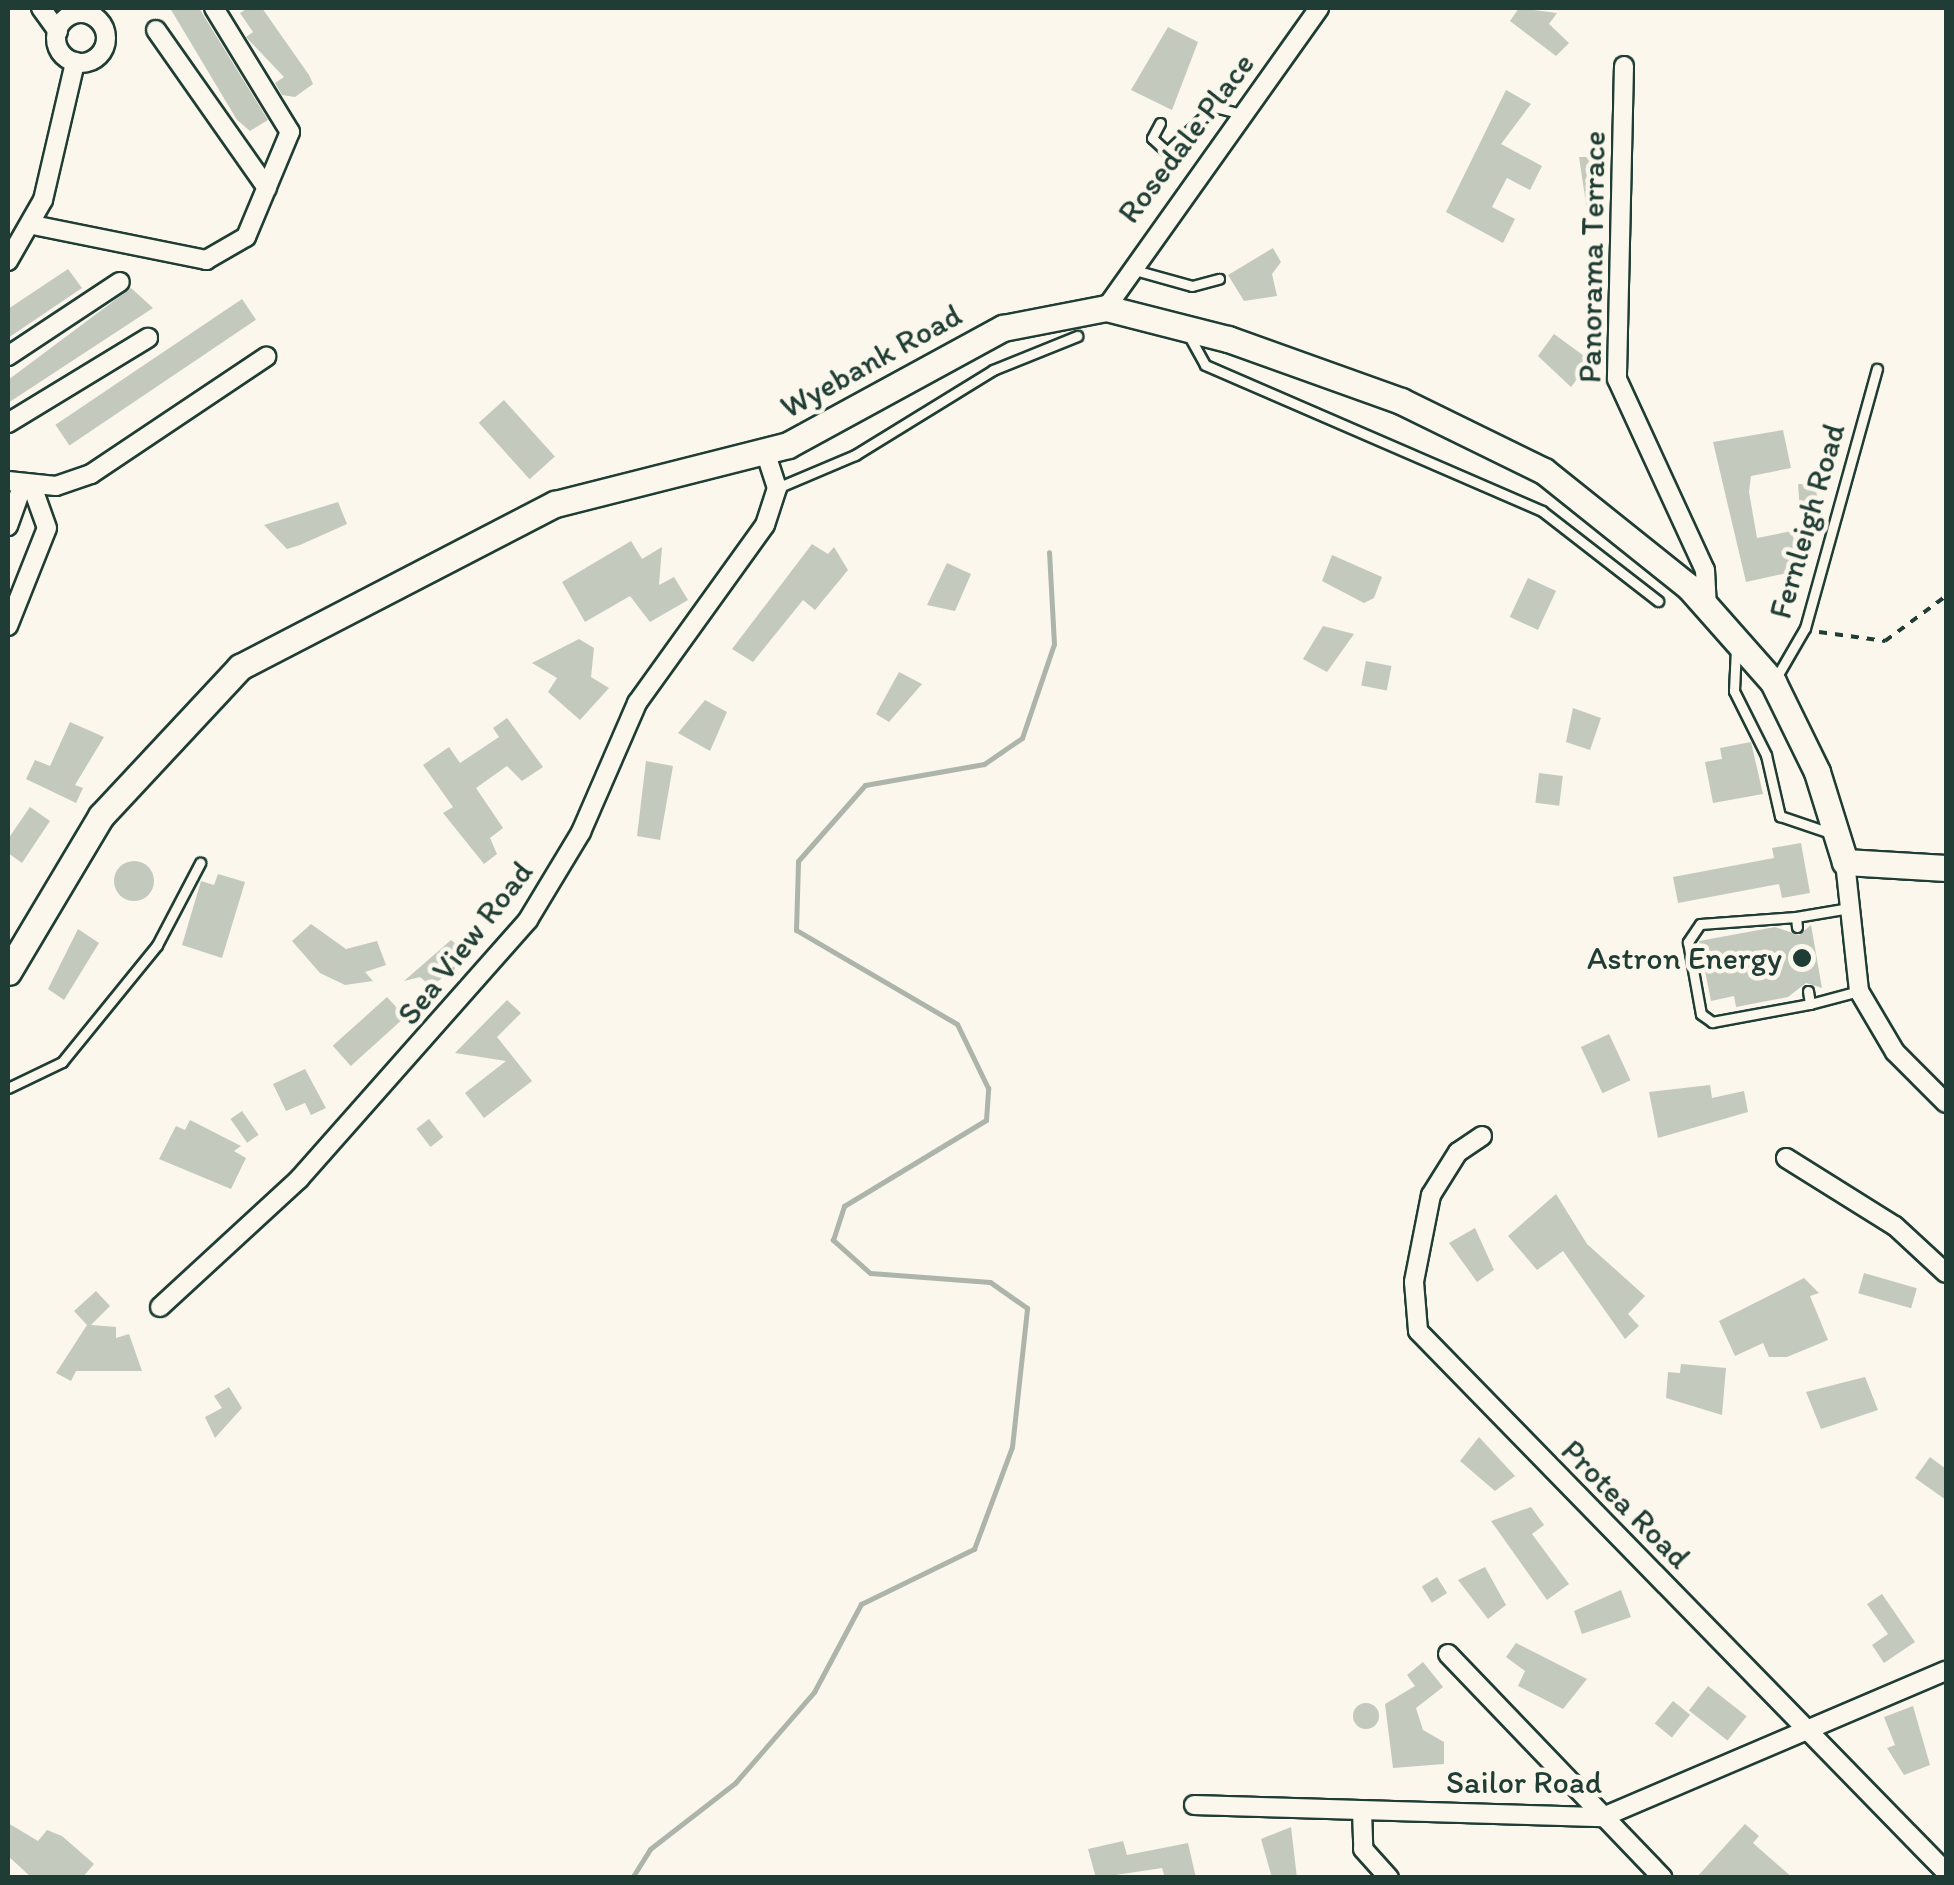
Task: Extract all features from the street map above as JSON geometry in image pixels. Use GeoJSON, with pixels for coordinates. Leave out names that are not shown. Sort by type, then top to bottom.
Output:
{"type":"FeatureCollection","features":[{"type":"Feature","properties":{"kind":"main road","name":"Wyebank Road"},"geometry":{"type":"LineString","coordinates":[[8,972],[101,816],[240,667],[554,504],[765,450],[824,429],[1004,328],[1106,308],[1187,326],[1493,441],[1629,533],[1707,607],[1773,682],[1838,834],[1845,862]]}},
{"type":"Feature","properties":{"kind":"main road"},"geometry":{"type":"LineString","coordinates":[[1845,862],[1946,868]]}},
{"type":"Feature","properties":{"kind":"street"},"geometry":{"type":"LineString","coordinates":[[41,8],[58,31],[58,47],[75,62],[92,61],[106,42],[90,11],[70,16],[58,31]]}},
{"type":"Feature","properties":{"kind":"street"},"geometry":{"type":"LineString","coordinates":[[33,225],[206,260],[246,237],[267,188],[287,118],[214,8]]}},
{"type":"Feature","properties":{"kind":"street","name":"Rosedale Place"},"geometry":{"type":"LineString","coordinates":[[1106,308],[1128,268],[1319,8]]}},
{"type":"Feature","properties":{"kind":"street"},"geometry":{"type":"LineString","coordinates":[[156,30],[267,188]]}},
{"type":"Feature","properties":{"kind":"street"},"geometry":{"type":"LineString","coordinates":[[8,261],[33,225],[75,62]]}},
{"type":"Feature","properties":{"kind":"street","name":"Panorama Terrace"},"geometry":{"type":"LineString","coordinates":[[1624,66],[1616,379],[1705,570],[1707,607]]}},
{"type":"Feature","properties":{"kind":"street"},"geometry":{"type":"LineString","coordinates":[[8,356],[120,282]]}},
{"type":"Feature","properties":{"kind":"street"},"geometry":{"type":"LineString","coordinates":[[8,423],[148,338]]}},
{"type":"Feature","properties":{"kind":"street"},"geometry":{"type":"LineString","coordinates":[[21,483],[90,474],[266,357]]}},
{"type":"Feature","properties":{"kind":"street"},"geometry":{"type":"LineString","coordinates":[[765,450],[777,488]]}},
{"type":"Feature","properties":{"kind":"street"},"geometry":{"type":"LineString","coordinates":[[8,526],[21,483]]}},
{"type":"Feature","properties":{"kind":"street"},"geometry":{"type":"LineString","coordinates":[[8,626],[47,528],[21,483]]}},
{"type":"Feature","properties":{"kind":"street","name":"Sea View Road"},"geometry":{"type":"LineString","coordinates":[[160,1307],[299,1178],[528,920],[582,832],[636,703],[765,525],[777,488]]}},
{"type":"Feature","properties":{"kind":"street"},"geometry":{"type":"LineString","coordinates":[[1845,862],[1859,990],[1895,1052],[1946,1104]]}},
{"type":"Feature","properties":{"kind":"street","name":"Protea Road"},"geometry":{"type":"LineString","coordinates":[[1482,1136],[1458,1152],[1431,1195],[1414,1282],[1418,1331],[1946,1872]]}},
{"type":"Feature","properties":{"kind":"street"},"geometry":{"type":"LineString","coordinates":[[1786,1158],[1895,1226],[1946,1273]]}},
{"type":"Feature","properties":{"kind":"street"},"geometry":{"type":"LineString","coordinates":[[1448,1654],[1663,1878]]}},
{"type":"Feature","properties":{"kind":"street","name":"Sailor Road"},"geometry":{"type":"LineString","coordinates":[[1194,1805],[1603,1817],[1946,1671]]}},
{"type":"Feature","properties":{"kind":"street"},"geometry":{"type":"LineString","coordinates":[[1362,1811],[1362,1850],[1390,1878]]}},
{"type":"Feature","properties":{"kind":"lane"},"geometry":{"type":"LineString","coordinates":[[1160,123],[1152,138],[1168,152],[1214,107],[1243,114]]}},
{"type":"Feature","properties":{"kind":"lane"},"geometry":{"type":"LineString","coordinates":[[1128,268],[1192,286],[1219,279]]}},
{"type":"Feature","properties":{"kind":"lane"},"geometry":{"type":"LineString","coordinates":[[1187,326],[1191,352],[1205,365],[1492,484],[1658,601]]}},
{"type":"Feature","properties":{"kind":"lane"},"geometry":{"type":"LineString","coordinates":[[777,488],[855,455],[993,370],[1076,336]]}},
{"type":"Feature","properties":{"kind":"lane","name":"Fernleigh Road"},"geometry":{"type":"LineString","coordinates":[[1773,682],[1805,628],[1877,369]]}},
{"type":"Feature","properties":{"kind":"lane"},"geometry":{"type":"LineString","coordinates":[[1740,642],[1728,658],[1734,691],[1766,754],[1780,816],[1838,834]]}},
{"type":"Feature","properties":{"kind":"lane"},"geometry":{"type":"LineString","coordinates":[[8,1088],[62,1062],[142,968],[200,863]]}},
{"type":"Feature","properties":{"kind":"lane"},"geometry":{"type":"LineString","coordinates":[[1848,908],[1797,922],[1700,924],[1688,942],[1701,1014],[1712,1022],[1810,1004],[1859,990]]}},
{"type":"Feature","properties":{"kind":"lane"},"geometry":{"type":"LineString","coordinates":[[1808,990],[1810,1004]]}},
{"type":"Feature","properties":{"kind":"path"},"geometry":{"type":"LineString","coordinates":[[1805,628],[1886,641],[1946,596]]}},
{"type":"Feature","properties":{"kind":"building"},"geometry":{"type":"Polygon","coordinates":[[[170,8],[199,8],[268,120],[250,131],[237,120],[170,8]]]}},
{"type":"Feature","properties":{"kind":"building"},"geometry":{"type":"Polygon","coordinates":[[[248,8],[262,8],[309,75],[313,84],[295,97],[282,95],[275,83],[284,77],[246,37],[253,32],[240,13],[248,8]]]}},
{"type":"Feature","properties":{"kind":"building"},"geometry":{"type":"Polygon","coordinates":[[[1519,8],[1557,13],[1549,24],[1569,43],[1556,56],[1510,21],[1519,8]]]}},
{"type":"Feature","properties":{"kind":"building"},"geometry":{"type":"Polygon","coordinates":[[[1168,27],[1198,42],[1172,110],[1131,90],[1168,27]]]}},
{"type":"Feature","properties":{"kind":"building"},"geometry":{"type":"Polygon","coordinates":[[[1506,90],[1531,104],[1501,144],[1542,166],[1530,190],[1507,178],[1492,207],[1515,219],[1503,243],[1446,212],[1506,90]]]}},
{"type":"Feature","properties":{"kind":"building"},"geometry":{"type":"Polygon","coordinates":[[[1579,157],[1604,157],[1604,210],[1587,210],[1579,157]]]}},
{"type":"Feature","properties":{"kind":"building"},"geometry":{"type":"Polygon","coordinates":[[[1273,248],[1281,262],[1272,274],[1277,296],[1244,301],[1228,275],[1273,248]]]}},
{"type":"Feature","properties":{"kind":"building"},"geometry":{"type":"Polygon","coordinates":[[[68,269],[82,288],[8,338],[8,309],[68,269]]]}},
{"type":"Feature","properties":{"kind":"building"},"geometry":{"type":"Polygon","coordinates":[[[131,288],[153,308],[8,403],[8,380],[131,288]]]}},
{"type":"Feature","properties":{"kind":"building"},"geometry":{"type":"Polygon","coordinates":[[[242,299],[256,320],[69,446],[55,425],[242,299]]]}},
{"type":"Feature","properties":{"kind":"building"},"geometry":{"type":"Polygon","coordinates":[[[1554,334],[1591,361],[1571,387],[1538,356],[1554,334]]]}},
{"type":"Feature","properties":{"kind":"building"},"geometry":{"type":"Polygon","coordinates":[[[504,400],[555,456],[530,479],[479,423],[504,400]]]}},
{"type":"Feature","properties":{"kind":"building"},"geometry":{"type":"Polygon","coordinates":[[[1783,430],[1791,468],[1751,476],[1749,492],[1757,538],[1792,531],[1800,570],[1746,582],[1713,442],[1783,430]]]}},
{"type":"Feature","properties":{"kind":"building"},"geometry":{"type":"Polygon","coordinates":[[[1816,483],[1818,510],[1800,511],[1798,484],[1816,483]]]}},
{"type":"Feature","properties":{"kind":"building"},"geometry":{"type":"Polygon","coordinates":[[[338,502],[347,524],[300,545],[287,549],[264,525],[338,502]]]}},
{"type":"Feature","properties":{"kind":"building"},"geometry":{"type":"Polygon","coordinates":[[[631,541],[642,559],[662,547],[659,585],[674,577],[688,600],[650,622],[630,596],[585,622],[562,582],[631,541]]]}},
{"type":"Feature","properties":{"kind":"building"},"geometry":{"type":"Polygon","coordinates":[[[812,544],[828,554],[834,547],[848,570],[815,610],[803,600],[753,662],[732,649],[812,544]]]}},
{"type":"Feature","properties":{"kind":"building"},"geometry":{"type":"Polygon","coordinates":[[[1332,555],[1382,577],[1374,598],[1364,603],[1322,581],[1332,555]]]}},
{"type":"Feature","properties":{"kind":"building"},"geometry":{"type":"Polygon","coordinates":[[[947,563],[971,574],[955,611],[927,605],[947,563]]]}},
{"type":"Feature","properties":{"kind":"building"},"geometry":{"type":"Polygon","coordinates":[[[1528,578],[1556,591],[1538,630],[1510,617],[1528,578]]]}},
{"type":"Feature","properties":{"kind":"building"},"geometry":{"type":"Polygon","coordinates":[[[1323,626],[1354,634],[1327,672],[1303,659],[1323,626]]]}},
{"type":"Feature","properties":{"kind":"building"},"geometry":{"type":"Polygon","coordinates":[[[579,639],[594,648],[591,677],[609,688],[580,720],[548,692],[557,678],[532,663],[579,639]]]}},
{"type":"Feature","properties":{"kind":"building"},"geometry":{"type":"Polygon","coordinates":[[[1366,661],[1392,666],[1387,691],[1361,686],[1366,661]]]}},
{"type":"Feature","properties":{"kind":"building"},"geometry":{"type":"Polygon","coordinates":[[[899,672],[922,684],[889,722],[876,714],[899,672]]]}},
{"type":"Feature","properties":{"kind":"building"},"geometry":{"type":"Polygon","coordinates":[[[705,700],[727,712],[710,751],[678,733],[705,700]]]}},
{"type":"Feature","properties":{"kind":"building"},"geometry":{"type":"Polygon","coordinates":[[[1573,708],[1601,718],[1590,750],[1566,742],[1573,708]]]}},
{"type":"Feature","properties":{"kind":"building"},"geometry":{"type":"Polygon","coordinates":[[[507,718],[543,767],[522,781],[507,766],[476,788],[503,828],[490,838],[497,854],[484,864],[443,813],[453,807],[423,765],[449,747],[460,763],[499,737],[493,728],[507,718]]]}},
{"type":"Feature","properties":{"kind":"building"},"geometry":{"type":"Polygon","coordinates":[[[70,722],[104,737],[75,785],[83,788],[76,803],[26,779],[35,760],[50,766],[70,722]]]}},
{"type":"Feature","properties":{"kind":"building"},"geometry":{"type":"Polygon","coordinates":[[[1751,742],[1763,794],[1713,803],[1705,762],[1722,759],[1720,748],[1751,742]]]}},
{"type":"Feature","properties":{"kind":"building"},"geometry":{"type":"Polygon","coordinates":[[[646,761],[673,766],[660,840],[637,836],[646,761]]]}},
{"type":"Feature","properties":{"kind":"building"},"geometry":{"type":"Polygon","coordinates":[[[1539,773],[1563,776],[1559,806],[1535,803],[1539,773]]]}},
{"type":"Feature","properties":{"kind":"building"},"geometry":{"type":"Polygon","coordinates":[[[30,807],[50,821],[22,863],[8,853],[8,839],[30,807]]]}},
{"type":"Feature","properties":{"kind":"building"},"geometry":{"type":"Polygon","coordinates":[[[1801,843],[1810,893],[1782,898],[1779,884],[1678,903],[1673,877],[1774,858],[1772,848],[1801,843]]]}},
{"type":"Feature","properties":{"kind":"building"},"geometry":{"type":"Polygon","coordinates":[[[134,861],[148,867],[154,881],[148,895],[134,901],[120,895],[114,881],[120,867],[134,861]]]}},
{"type":"Feature","properties":{"kind":"building"},"geometry":{"type":"Polygon","coordinates":[[[218,874],[245,882],[222,958],[182,945],[201,881],[214,885],[218,874]]]}},
{"type":"Feature","properties":{"kind":"building"},"geometry":{"type":"Polygon","coordinates":[[[311,924],[346,949],[377,941],[386,965],[365,972],[373,981],[345,985],[320,973],[292,941],[311,924]]]}},
{"type":"Feature","properties":{"kind":"building"},"geometry":{"type":"Polygon","coordinates":[[[1811,925],[1822,988],[1806,983],[1788,997],[1736,1007],[1734,996],[1711,1001],[1699,941],[1775,927],[1799,935],[1811,925]]]}},
{"type":"Feature","properties":{"kind":"building"},"geometry":{"type":"Polygon","coordinates":[[[78,929],[99,943],[64,1000],[48,989],[78,929]]]}},
{"type":"Feature","properties":{"kind":"building"},"geometry":{"type":"Polygon","coordinates":[[[451,940],[467,953],[454,970],[431,986],[420,977],[404,981],[451,940]]]}},
{"type":"Feature","properties":{"kind":"building"},"geometry":{"type":"Polygon","coordinates":[[[387,997],[405,1017],[351,1066],[333,1046],[387,997]]]}},
{"type":"Feature","properties":{"kind":"building"},"geometry":{"type":"Polygon","coordinates":[[[507,1000],[521,1013],[497,1037],[532,1081],[484,1118],[465,1093],[506,1061],[455,1053],[507,1000]]]}},
{"type":"Feature","properties":{"kind":"building"},"geometry":{"type":"Polygon","coordinates":[[[1609,1034],[1631,1080],[1602,1093],[1581,1047],[1609,1034]]]}},
{"type":"Feature","properties":{"kind":"building"},"geometry":{"type":"Polygon","coordinates":[[[305,1069],[326,1108],[311,1115],[305,1103],[286,1111],[273,1084],[305,1069]]]}},
{"type":"Feature","properties":{"kind":"building"},"geometry":{"type":"Polygon","coordinates":[[[1710,1085],[1712,1098],[1744,1091],[1748,1112],[1658,1138],[1649,1092],[1710,1085]]]}},
{"type":"Feature","properties":{"kind":"building"},"geometry":{"type":"Polygon","coordinates":[[[242,1111],[259,1135],[247,1143],[231,1119],[242,1111]]]}},
{"type":"Feature","properties":{"kind":"building"},"geometry":{"type":"Polygon","coordinates":[[[429,1119],[443,1137],[431,1147],[416,1129],[429,1119]]]}},
{"type":"Feature","properties":{"kind":"building"},"geometry":{"type":"Polygon","coordinates":[[[190,1120],[241,1146],[234,1151],[246,1158],[231,1189],[159,1159],[176,1126],[185,1130],[190,1120]]]}},
{"type":"Feature","properties":{"kind":"building"},"geometry":{"type":"Polygon","coordinates":[[[1556,1194],[1587,1244],[1645,1296],[1628,1314],[1639,1326],[1625,1339],[1563,1251],[1537,1270],[1508,1236],[1556,1194]]]}},
{"type":"Feature","properties":{"kind":"building"},"geometry":{"type":"Polygon","coordinates":[[[1475,1228],[1494,1270],[1477,1282],[1449,1243],[1475,1228]]]}},
{"type":"Feature","properties":{"kind":"building"},"geometry":{"type":"Polygon","coordinates":[[[1864,1273],[1917,1288],[1911,1308],[1858,1293],[1864,1273]]]}},
{"type":"Feature","properties":{"kind":"building"},"geometry":{"type":"Polygon","coordinates":[[[1804,1278],[1819,1293],[1810,1296],[1828,1340],[1787,1357],[1769,1357],[1763,1343],[1735,1356],[1719,1321],[1804,1278]]]}},
{"type":"Feature","properties":{"kind":"building"},"geometry":{"type":"Polygon","coordinates":[[[96,1291],[110,1306],[91,1325],[116,1327],[116,1338],[129,1334],[142,1371],[76,1371],[71,1381],[56,1373],[87,1325],[74,1311],[96,1291]]]}},
{"type":"Feature","properties":{"kind":"building"},"geometry":{"type":"Polygon","coordinates":[[[1681,1364],[1726,1368],[1722,1415],[1666,1398],[1668,1372],[1680,1373],[1681,1364]]]}},
{"type":"Feature","properties":{"kind":"building"},"geometry":{"type":"Polygon","coordinates":[[[1865,1377],[1878,1410],[1821,1429],[1806,1392],[1865,1377]]]}},
{"type":"Feature","properties":{"kind":"building"},"geometry":{"type":"Polygon","coordinates":[[[229,1387],[242,1408],[215,1438],[205,1417],[222,1408],[214,1396],[229,1387]]]}},
{"type":"Feature","properties":{"kind":"building"},"geometry":{"type":"Polygon","coordinates":[[[1479,1437],[1515,1476],[1495,1491],[1460,1461],[1479,1437]]]}},
{"type":"Feature","properties":{"kind":"building"},"geometry":{"type":"Polygon","coordinates":[[[1930,1457],[1946,1469],[1946,1500],[1915,1478],[1930,1457]]]}},
{"type":"Feature","properties":{"kind":"building"},"geometry":{"type":"Polygon","coordinates":[[[1531,1507],[1544,1525],[1532,1534],[1569,1584],[1547,1600],[1491,1521],[1531,1507]]]}},
{"type":"Feature","properties":{"kind":"building"},"geometry":{"type":"Polygon","coordinates":[[[1485,1567],[1506,1605],[1488,1619],[1458,1580],[1485,1567]]]}},
{"type":"Feature","properties":{"kind":"building"},"geometry":{"type":"Polygon","coordinates":[[[1437,1577],[1447,1593],[1432,1603],[1422,1587],[1437,1577]]]}},
{"type":"Feature","properties":{"kind":"building"},"geometry":{"type":"Polygon","coordinates":[[[1621,1590],[1631,1617],[1582,1634],[1574,1611],[1621,1590]]]}},
{"type":"Feature","properties":{"kind":"building"},"geometry":{"type":"Polygon","coordinates":[[[1882,1594],[1915,1642],[1884,1663],[1872,1645],[1888,1634],[1867,1604],[1882,1594]]]}},
{"type":"Feature","properties":{"kind":"building"},"geometry":{"type":"Polygon","coordinates":[[[1516,1643],[1587,1679],[1563,1709],[1518,1686],[1525,1671],[1506,1657],[1516,1643]]]}},
{"type":"Feature","properties":{"kind":"building"},"geometry":{"type":"Polygon","coordinates":[[[1423,1662],[1443,1687],[1416,1708],[1423,1730],[1444,1742],[1444,1764],[1393,1768],[1385,1704],[1415,1686],[1407,1675],[1423,1662]]]}},
{"type":"Feature","properties":{"kind":"building"},"geometry":{"type":"Polygon","coordinates":[[[1708,1686],[1747,1716],[1728,1741],[1689,1710],[1708,1686]]]}},
{"type":"Feature","properties":{"kind":"building"},"geometry":{"type":"Polygon","coordinates":[[[1673,1701],[1690,1715],[1672,1737],[1655,1724],[1673,1701]]]}},
{"type":"Feature","properties":{"kind":"building"},"geometry":{"type":"Polygon","coordinates":[[[1366,1703],[1375,1707],[1379,1716],[1375,1725],[1366,1729],[1357,1725],[1353,1716],[1357,1707],[1366,1703]]]}},
{"type":"Feature","properties":{"kind":"building"},"geometry":{"type":"Polygon","coordinates":[[[1913,1706],[1930,1765],[1904,1775],[1887,1748],[1895,1745],[1884,1717],[1913,1706]]]}},
{"type":"Feature","properties":{"kind":"building"},"geometry":{"type":"Polygon","coordinates":[[[8,1823],[38,1841],[47,1830],[62,1836],[94,1864],[82,1878],[32,1878],[8,1856],[8,1823]]]}},
{"type":"Feature","properties":{"kind":"building"},"geometry":{"type":"Polygon","coordinates":[[[1745,1824],[1759,1836],[1753,1843],[1793,1878],[1696,1878],[1745,1824]]]}},
{"type":"Feature","properties":{"kind":"building"},"geometry":{"type":"Polygon","coordinates":[[[1291,1827],[1297,1878],[1272,1878],[1261,1839],[1291,1827]]]}},
{"type":"Feature","properties":{"kind":"building"},"geometry":{"type":"Polygon","coordinates":[[[1123,1841],[1127,1855],[1188,1843],[1196,1878],[1165,1878],[1162,1868],[1096,1878],[1088,1849],[1123,1841]]]}},
{"type":"Feature","properties":{"kind":"waterway"},"geometry":{"type":"LineString","coordinates":[[632,1878],[650,1849],[735,1783],[814,1692],[861,1604],[974,1549],[1012,1447],[1027,1308],[990,1282],[870,1273],[833,1240],[844,1206],[986,1120],[988,1088],[957,1024],[796,930],[798,861],[865,785],[984,764],[1022,738],[1054,644],[1049,552]]}},
{"type":"Feature","properties":{"kind":"place","name":"Astron Energy"},"geometry":{"type":"Point","coordinates":[1802,958]}}]}
